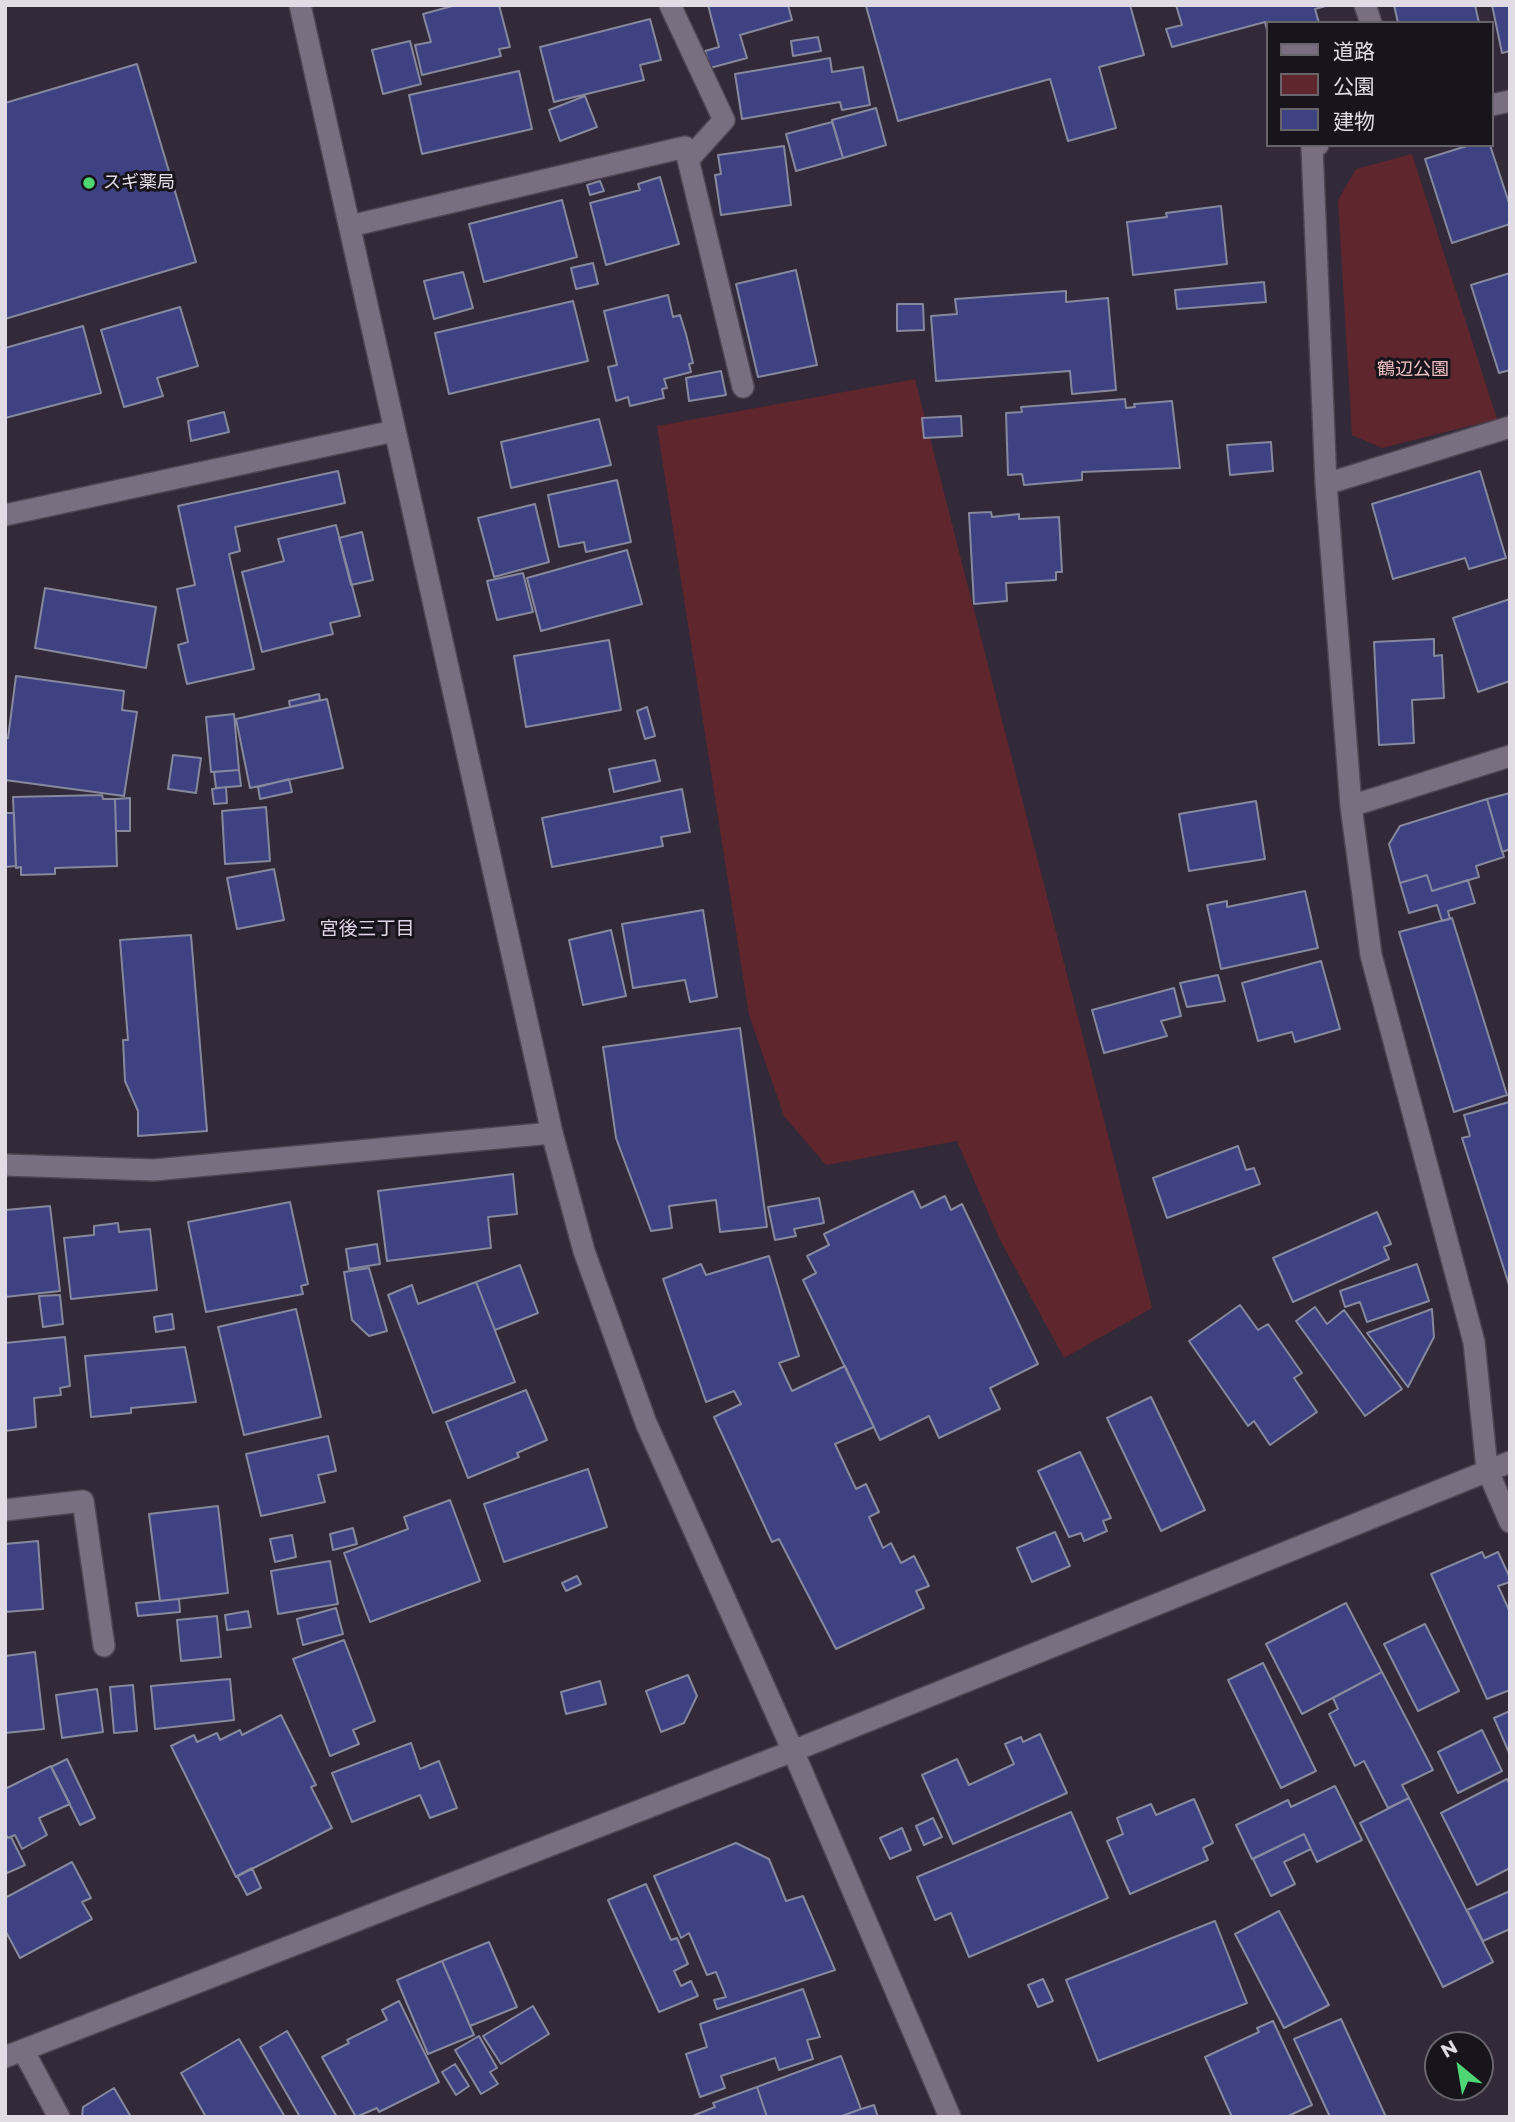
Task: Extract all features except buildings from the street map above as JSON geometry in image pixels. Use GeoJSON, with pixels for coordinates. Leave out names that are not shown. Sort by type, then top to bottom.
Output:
{"type":"FeatureCollection","features":[{"type":"Feature","properties":{"kind":"street"},"geometry":{"type":"LineString","coordinates":[[300,5],[552,1133],[584,1251],[636,1397],[793,1751],[950,2117]]}},
{"type":"Feature","properties":{"kind":"street"},"geometry":{"type":"LineString","coordinates":[[670,5],[724,120],[688,160]]}},
{"type":"Feature","properties":{"kind":"street"},"geometry":{"type":"LineString","coordinates":[[350,226],[685,147],[743,387]]}},
{"type":"Feature","properties":{"kind":"street"},"geometry":{"type":"LineString","coordinates":[[1312,147],[1326,484],[1351,806],[1371,955],[1474,1342],[1487,1469],[1510,1522]]}},
{"type":"Feature","properties":{"kind":"street"},"geometry":{"type":"LineString","coordinates":[[1326,484],[1510,427]]}},
{"type":"Feature","properties":{"kind":"street"},"geometry":{"type":"LineString","coordinates":[[5,515],[394,431]]}},
{"type":"Feature","properties":{"kind":"street"},"geometry":{"type":"LineString","coordinates":[[1351,806],[1510,756]]}},
{"type":"Feature","properties":{"kind":"street"},"geometry":{"type":"LineString","coordinates":[[5,1165],[154,1170],[552,1133]]}},
{"type":"Feature","properties":{"kind":"street"},"geometry":{"type":"LineString","coordinates":[[59,2117],[14,2053],[793,1751],[1487,1469],[1510,1462]]}},
{"type":"Feature","properties":{"kind":"street"},"geometry":{"type":"LineString","coordinates":[[5,1510],[83,1501],[104,1646]]}},
{"type":"Feature","properties":{"kind":"green space","name":"鶴辺公園"},"geometry":{"type":"Polygon","coordinates":[[[1412,154],[1497,419],[1382,448],[1352,435],[1338,200],[1356,169],[1412,154]]]}},
{"type":"Feature","properties":{"kind":"green space"},"geometry":{"type":"Polygon","coordinates":[[[915,379],[1152,1308],[1064,1358],[999,1238],[957,1141],[826,1165],[784,1116],[749,1015],[657,426],[915,379]]]}},
{"type":"Feature","properties":{"kind":"place","name":"スギ薬局"},"geometry":{"type":"Point","coordinates":[89,183]}},
{"type":"Feature","properties":{"kind":"district","name":"宮後三丁目"},"geometry":{"type":"Point","coordinates":[367,929]}}]}
